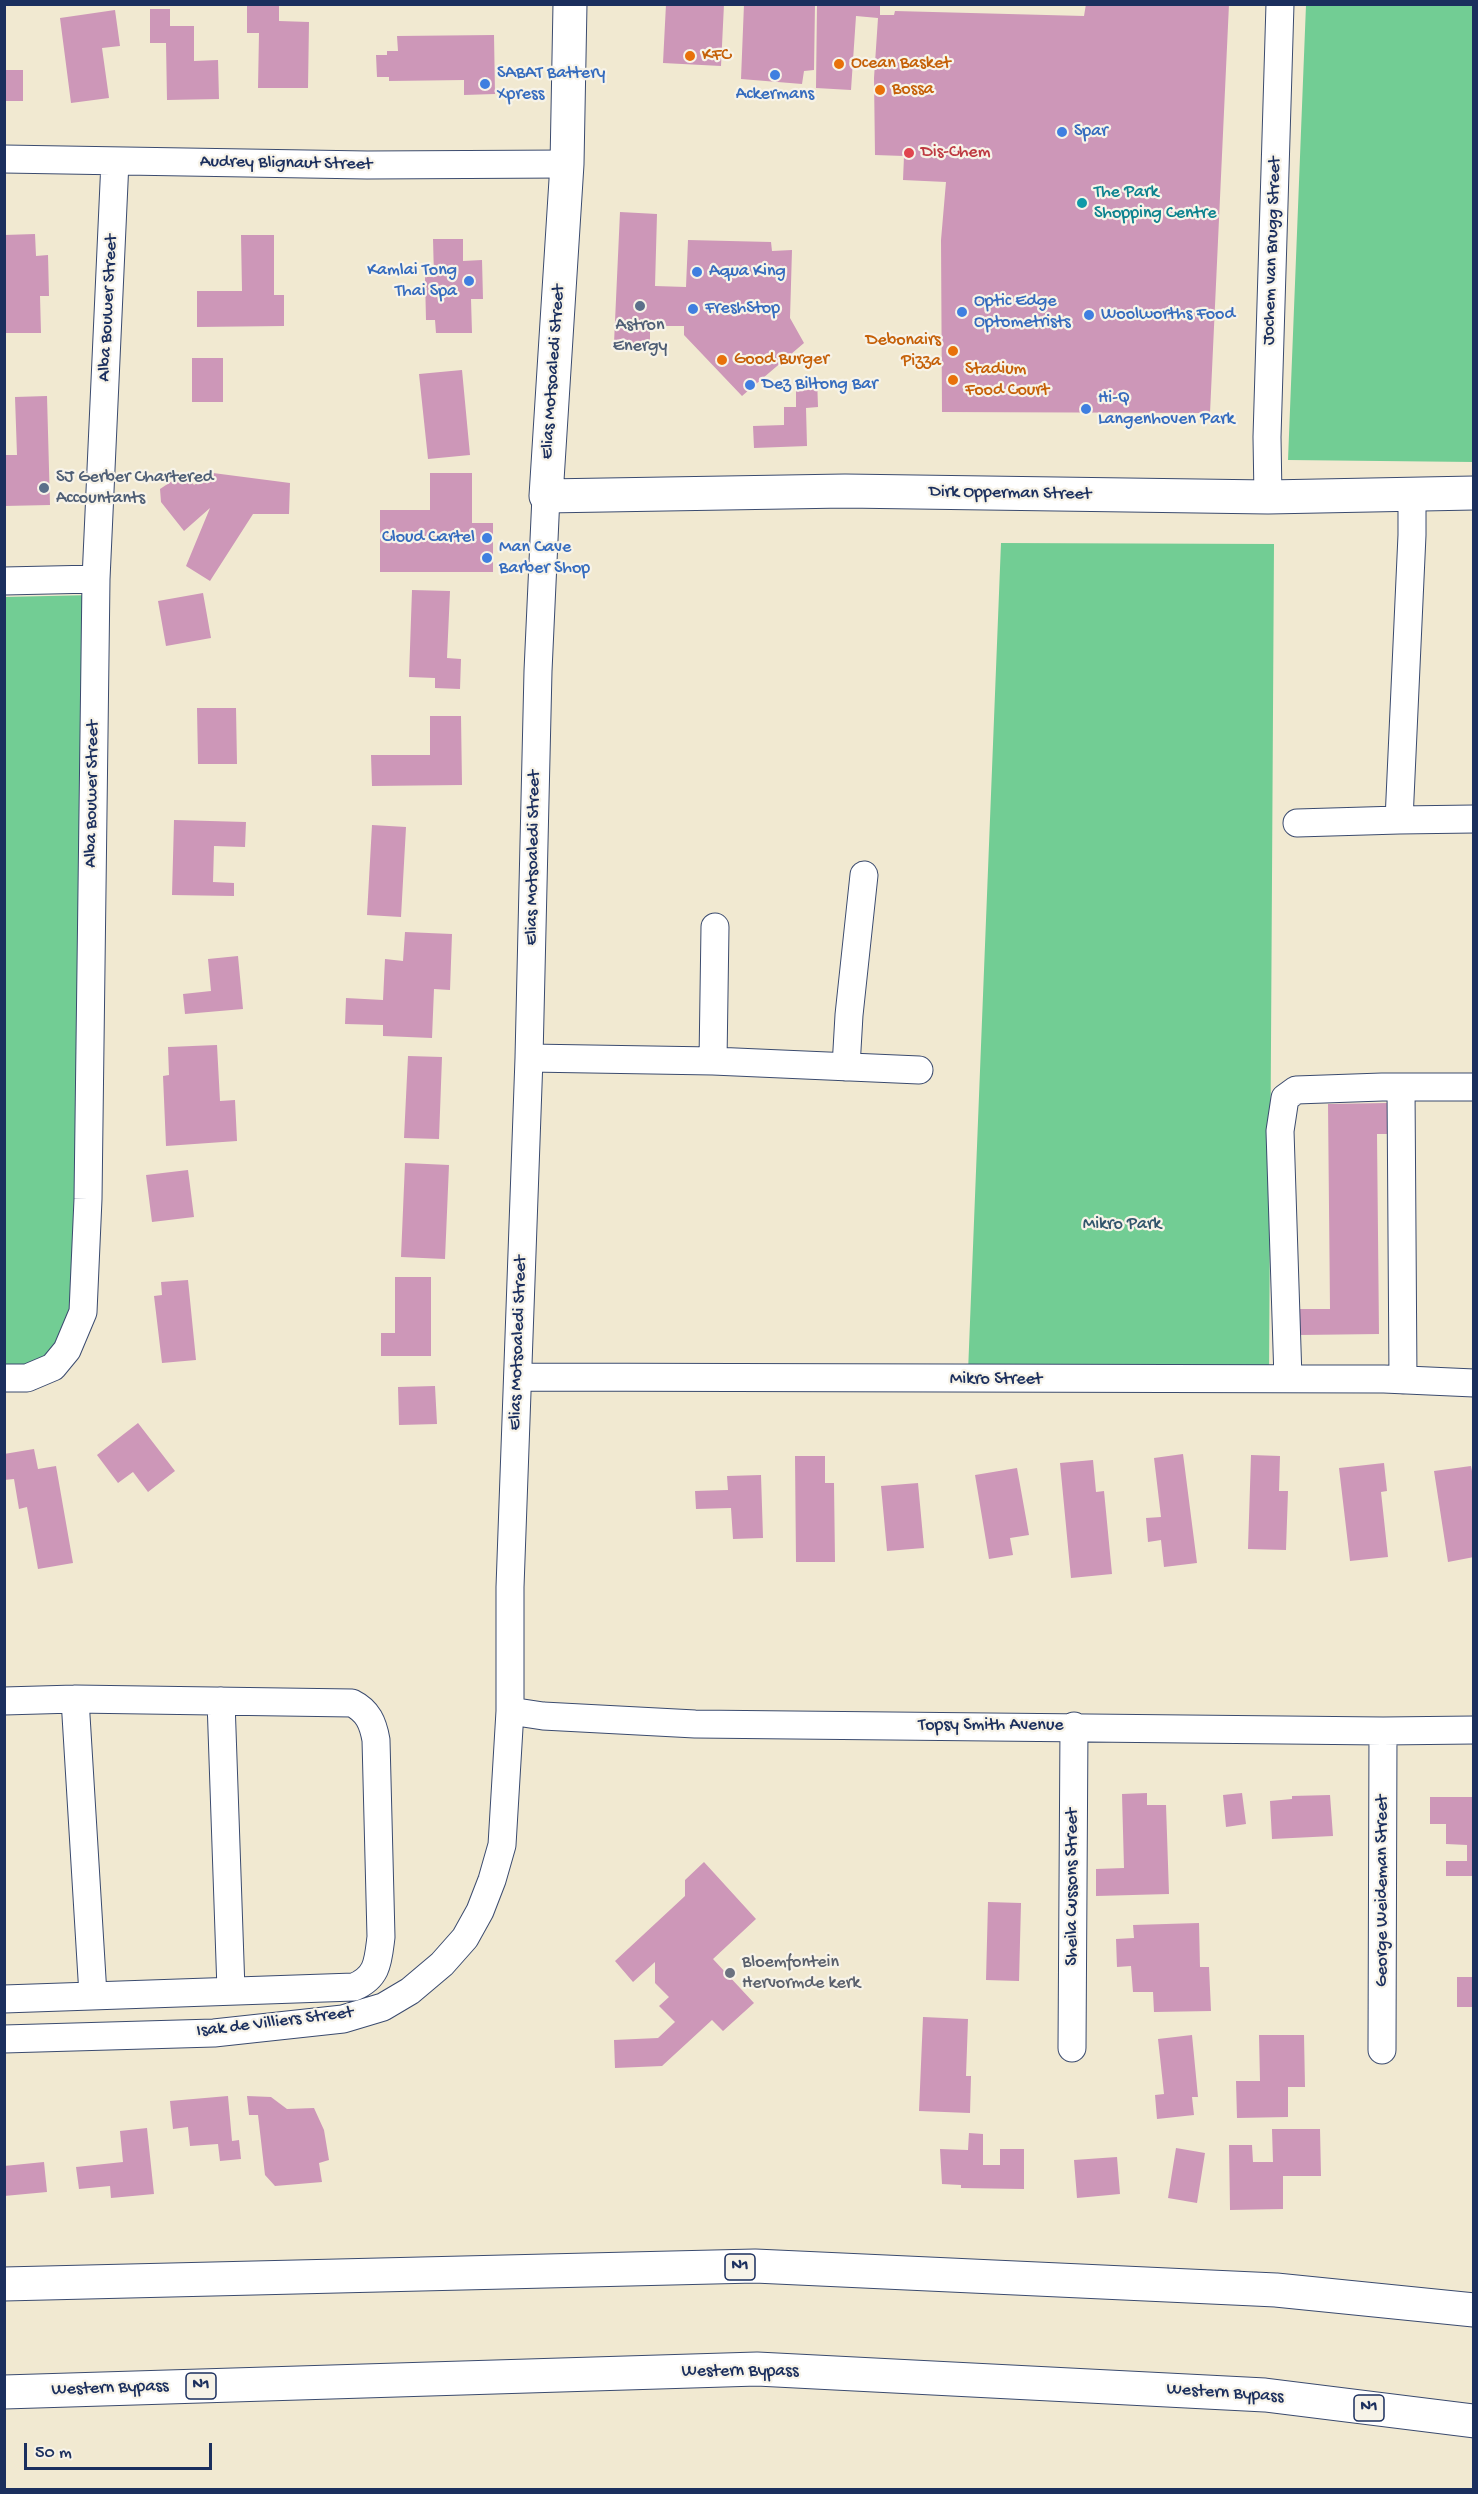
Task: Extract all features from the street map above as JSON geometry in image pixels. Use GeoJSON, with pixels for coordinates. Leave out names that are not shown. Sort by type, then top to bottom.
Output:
{"type":"FeatureCollection","features":[{"type":"Feature","properties":{"kind":"main road","name":"Elias Motsoaledi Street"},"geometry":{"type":"LineString","coordinates":[[546,496],[567,164],[570,4]]}},
{"type":"Feature","properties":{"kind":"main road","name":"Dirk Opperman Street"},"geometry":{"type":"LineString","coordinates":[[546,496],[846,491],[1268,497],[1473,493]]}},
{"type":"Feature","properties":{"kind":"main road","name":"N1"},"geometry":{"type":"LineString","coordinates":[[4,2284],[755,2266],[1276,2290],[1473,2310]]}},
{"type":"Feature","properties":{"kind":"main road","name":"Western Bypass"},"geometry":{"type":"LineString","coordinates":[[4,2392],[757,2369],[1265,2395],[1473,2421]]}},
{"type":"Feature","properties":{"kind":"street","name":"Jochem van Brugg Street"},"geometry":{"type":"LineString","coordinates":[[1268,497],[1267,437],[1280,4]]}},
{"type":"Feature","properties":{"kind":"street","name":"Audrey Blignaut Street"},"geometry":{"type":"LineString","coordinates":[[4,159],[367,165],[567,164]]}},
{"type":"Feature","properties":{"kind":"street","name":"Alba Bouwer Street"},"geometry":{"type":"LineString","coordinates":[[4,1378],[27,1378],[53,1367],[68,1350],[83,1312],[88,1199],[96,579],[115,161]]}},
{"type":"Feature","properties":{"kind":"street"},"geometry":{"type":"LineString","coordinates":[[1399,820],[1412,493]]}},
{"type":"Feature","properties":{"kind":"street","name":"Elias Motsoaledi Street"},"geometry":{"type":"LineString","coordinates":[[510,1711],[510,1587],[530,1058],[537,671],[546,496]]}},
{"type":"Feature","properties":{"kind":"street"},"geometry":{"type":"LineString","coordinates":[[4,581],[96,579]]}},
{"type":"Feature","properties":{"kind":"street"},"geometry":{"type":"LineString","coordinates":[[1297,823],[1473,819]]}},
{"type":"Feature","properties":{"kind":"street"},"geometry":{"type":"LineString","coordinates":[[846,1067],[849,1014],[864,875]]}},
{"type":"Feature","properties":{"kind":"street"},"geometry":{"type":"LineString","coordinates":[[713,1061],[716,927]]}},
{"type":"Feature","properties":{"kind":"street"},"geometry":{"type":"LineString","coordinates":[[530,1058],[713,1061],[919,1070]]}},
{"type":"Feature","properties":{"kind":"street"},"geometry":{"type":"LineString","coordinates":[[1288,1379],[1280,1131],[1285,1098],[1296,1090],[1473,1087]]}},
{"type":"Feature","properties":{"kind":"street"},"geometry":{"type":"LineString","coordinates":[[1401,1088],[1403,1380]]}},
{"type":"Feature","properties":{"kind":"street","name":"Mikro Street"},"geometry":{"type":"LineString","coordinates":[[518,1377],[1288,1379],[1473,1383]]}},
{"type":"Feature","properties":{"kind":"street"},"geometry":{"type":"LineString","coordinates":[[4,1701],[75,1699],[352,1703],[363,1709],[374,1728],[376,1740],[381,1937],[377,1964],[371,1977],[354,1987],[4,1999]]}},
{"type":"Feature","properties":{"kind":"street"},"geometry":{"type":"LineString","coordinates":[[75,1699],[93,1995]]}},
{"type":"Feature","properties":{"kind":"street"},"geometry":{"type":"LineString","coordinates":[[220,1701],[231,1990]]}},
{"type":"Feature","properties":{"kind":"street","name":"Topsy Smith Avenue"},"geometry":{"type":"LineString","coordinates":[[510,1711],[543,1716],[695,1724],[1473,1730]]}},
{"type":"Feature","properties":{"kind":"street","name":"Isak de Villiers Street"},"geometry":{"type":"LineString","coordinates":[[4,2039],[214,2033],[343,2019],[383,2007],[410,1991],[442,1964],[465,1938],[480,1911],[492,1880],[502,1845],[510,1711]]}},
{"type":"Feature","properties":{"kind":"street","name":"Sheila Cussons Street"},"geometry":{"type":"LineString","coordinates":[[1072,2048],[1074,1726]]}},
{"type":"Feature","properties":{"kind":"street","name":"George Weideman Street"},"geometry":{"type":"LineString","coordinates":[[1382,2050],[1383,1731]]}},
{"type":"Feature","properties":{"kind":"green space"},"geometry":{"type":"Polygon","coordinates":[[[1306,5],[1473,5],[1473,462],[1288,460],[1306,5]]]}},
{"type":"Feature","properties":{"kind":"green space","name":"Mikro Park"},"geometry":{"type":"Polygon","coordinates":[[[1001,543],[1274,544],[1269,1376],[968,1372],[1001,543]]]}},
{"type":"Feature","properties":{"kind":"green space"},"geometry":{"type":"Polygon","coordinates":[[[93,595],[70,1324],[53,1354],[4,1374],[4,597],[93,595]]]}},
{"type":"Feature","properties":{"kind":"building"},"geometry":{"type":"Polygon","coordinates":[[[247,4],[279,4],[279,21],[309,22],[308,88],[258,88],[259,33],[247,33],[247,4]]]}},
{"type":"Feature","properties":{"kind":"building"},"geometry":{"type":"Polygon","coordinates":[[[666,4],[724,4],[721,66],[663,63],[666,4]]]}},
{"type":"Feature","properties":{"kind":"building"},"geometry":{"type":"Polygon","coordinates":[[[744,4],[815,4],[814,70],[804,71],[802,84],[741,79],[744,4]]]}},
{"type":"Feature","properties":{"kind":"building","name":"The Park Shopping Centre"},"geometry":{"type":"Polygon","coordinates":[[[817,4],[880,4],[880,15],[894,15],[895,11],[1084,16],[1086,4],[1229,4],[1210,413],[942,412],[941,240],[946,182],[903,180],[904,156],[875,155],[874,78],[878,18],[856,16],[851,90],[816,88],[817,4]]]}},
{"type":"Feature","properties":{"kind":"building"},"geometry":{"type":"Polygon","coordinates":[[[150,9],[170,9],[170,26],[194,26],[194,61],[218,60],[219,99],[167,100],[166,43],[150,43],[150,9]]]}},
{"type":"Feature","properties":{"kind":"building"},"geometry":{"type":"Polygon","coordinates":[[[115,10],[120,46],[102,48],[109,98],[71,103],[60,18],[115,10]]]}},
{"type":"Feature","properties":{"kind":"building"},"geometry":{"type":"Polygon","coordinates":[[[494,35],[495,94],[464,95],[464,80],[389,81],[389,77],[377,77],[376,55],[387,55],[387,51],[398,51],[397,36],[494,35]]]}},
{"type":"Feature","properties":{"kind":"building"},"geometry":{"type":"Polygon","coordinates":[[[4,70],[23,70],[23,101],[4,101],[4,70]]]}},
{"type":"Feature","properties":{"kind":"building"},"geometry":{"type":"Polygon","coordinates":[[[620,212],[657,214],[655,286],[686,287],[688,240],[771,242],[772,251],[792,250],[790,318],[804,343],[742,396],[684,335],[684,326],[650,326],[650,343],[614,343],[620,212]]]}},
{"type":"Feature","properties":{"kind":"building"},"geometry":{"type":"Polygon","coordinates":[[[35,234],[36,256],[48,255],[49,296],[40,296],[41,333],[4,333],[4,235],[35,234]]]}},
{"type":"Feature","properties":{"kind":"building"},"geometry":{"type":"Polygon","coordinates":[[[241,235],[274,235],[274,295],[284,295],[284,326],[197,327],[197,291],[242,291],[241,235]]]}},
{"type":"Feature","properties":{"kind":"building"},"geometry":{"type":"Polygon","coordinates":[[[433,239],[463,239],[463,261],[482,260],[483,299],[471,299],[472,333],[436,333],[435,320],[426,320],[425,277],[434,277],[433,239]]]}},
{"type":"Feature","properties":{"kind":"building"},"geometry":{"type":"Polygon","coordinates":[[[192,358],[223,358],[223,402],[192,402],[192,358]]]}},
{"type":"Feature","properties":{"kind":"building"},"geometry":{"type":"Polygon","coordinates":[[[462,370],[470,455],[428,459],[419,374],[462,370]]]}},
{"type":"Feature","properties":{"kind":"building"},"geometry":{"type":"Polygon","coordinates":[[[796,378],[817,378],[818,407],[806,408],[807,446],[754,448],[753,426],[784,425],[784,407],[796,407],[796,378]]]}},
{"type":"Feature","properties":{"kind":"building"},"geometry":{"type":"Polygon","coordinates":[[[47,396],[50,505],[4,506],[4,455],[17,455],[15,397],[47,396]]]}},
{"type":"Feature","properties":{"kind":"building"},"geometry":{"type":"Polygon","coordinates":[[[184,473],[194,485],[213,473],[290,483],[289,514],[253,514],[210,581],[186,566],[210,508],[184,531],[161,502],[160,489],[184,473]]]}},
{"type":"Feature","properties":{"kind":"building"},"geometry":{"type":"Polygon","coordinates":[[[430,473],[472,473],[472,523],[493,523],[493,572],[380,572],[380,510],[430,510],[430,473]]]}},
{"type":"Feature","properties":{"kind":"building"},"geometry":{"type":"Polygon","coordinates":[[[412,590],[450,591],[447,658],[461,659],[460,689],[435,688],[435,678],[409,677],[412,590]]]}},
{"type":"Feature","properties":{"kind":"building"},"geometry":{"type":"Polygon","coordinates":[[[203,593],[211,638],[166,646],[158,601],[203,593]]]}},
{"type":"Feature","properties":{"kind":"building"},"geometry":{"type":"Polygon","coordinates":[[[197,708],[236,708],[237,764],[198,764],[197,708]]]}},
{"type":"Feature","properties":{"kind":"building"},"geometry":{"type":"Polygon","coordinates":[[[430,716],[461,716],[462,785],[372,786],[371,755],[430,755],[430,716]]]}},
{"type":"Feature","properties":{"kind":"building"},"geometry":{"type":"Polygon","coordinates":[[[174,820],[246,822],[245,847],[214,846],[213,882],[234,883],[234,896],[172,895],[174,820]]]}},
{"type":"Feature","properties":{"kind":"building"},"geometry":{"type":"Polygon","coordinates":[[[372,825],[406,827],[401,917],[367,915],[372,825]]]}},
{"type":"Feature","properties":{"kind":"building"},"geometry":{"type":"Polygon","coordinates":[[[405,932],[452,934],[450,990],[434,989],[432,1038],[383,1036],[383,1025],[345,1024],[346,998],[383,1000],[385,959],[403,961],[405,932]]]}},
{"type":"Feature","properties":{"kind":"building"},"geometry":{"type":"Polygon","coordinates":[[[238,956],[243,1009],[185,1014],[183,994],[211,991],[208,959],[238,956]]]}},
{"type":"Feature","properties":{"kind":"building"},"geometry":{"type":"Polygon","coordinates":[[[217,1045],[220,1101],[235,1100],[237,1141],[166,1146],[163,1076],[169,1075],[168,1047],[217,1045]]]}},
{"type":"Feature","properties":{"kind":"building"},"geometry":{"type":"Polygon","coordinates":[[[408,1056],[442,1057],[439,1139],[404,1138],[408,1056]]]}},
{"type":"Feature","properties":{"kind":"building"},"geometry":{"type":"Polygon","coordinates":[[[1387,1103],[1387,1134],[1377,1134],[1379,1334],[1300,1335],[1300,1309],[1330,1309],[1328,1104],[1387,1103]]]}},
{"type":"Feature","properties":{"kind":"building"},"geometry":{"type":"Polygon","coordinates":[[[405,1163],[449,1165],[445,1259],[401,1257],[405,1163]]]}},
{"type":"Feature","properties":{"kind":"building"},"geometry":{"type":"Polygon","coordinates":[[[188,1170],[194,1217],[152,1222],[146,1175],[188,1170]]]}},
{"type":"Feature","properties":{"kind":"building"},"geometry":{"type":"Polygon","coordinates":[[[395,1277],[431,1277],[431,1356],[381,1356],[381,1333],[395,1333],[395,1277]]]}},
{"type":"Feature","properties":{"kind":"building"},"geometry":{"type":"Polygon","coordinates":[[[188,1280],[196,1360],[162,1363],[154,1296],[162,1295],[161,1282],[188,1280]]]}},
{"type":"Feature","properties":{"kind":"building"},"geometry":{"type":"Polygon","coordinates":[[[435,1386],[437,1424],[399,1425],[398,1387],[435,1386]]]}},
{"type":"Feature","properties":{"kind":"building"},"geometry":{"type":"Polygon","coordinates":[[[138,1423],[175,1471],[148,1492],[133,1472],[118,1483],[97,1455],[138,1423]]]}},
{"type":"Feature","properties":{"kind":"building"},"geometry":{"type":"Polygon","coordinates":[[[34,1449],[38,1469],[56,1466],[73,1563],[38,1569],[27,1507],[19,1509],[14,1479],[4,1480],[4,1454],[34,1449]]]}},
{"type":"Feature","properties":{"kind":"building"},"geometry":{"type":"Polygon","coordinates":[[[1183,1454],[1197,1563],[1164,1567],[1161,1540],[1148,1542],[1146,1518],[1161,1517],[1154,1458],[1183,1454]]]}},
{"type":"Feature","properties":{"kind":"building"},"geometry":{"type":"Polygon","coordinates":[[[1251,1455],[1280,1456],[1279,1491],[1288,1491],[1286,1550],[1248,1549],[1251,1455]]]}},
{"type":"Feature","properties":{"kind":"building"},"geometry":{"type":"Polygon","coordinates":[[[795,1456],[825,1456],[825,1483],[834,1483],[835,1562],[796,1562],[795,1456]]]}},
{"type":"Feature","properties":{"kind":"building"},"geometry":{"type":"Polygon","coordinates":[[[1093,1460],[1096,1492],[1104,1491],[1112,1574],[1071,1578],[1060,1463],[1093,1460]]]}},
{"type":"Feature","properties":{"kind":"building"},"geometry":{"type":"Polygon","coordinates":[[[1384,1463],[1387,1491],[1381,1492],[1388,1557],[1350,1561],[1339,1468],[1384,1463]]]}},
{"type":"Feature","properties":{"kind":"building"},"geometry":{"type":"Polygon","coordinates":[[[1471,1466],[1474,1482],[1474,1557],[1448,1562],[1434,1471],[1471,1466]]]}},
{"type":"Feature","properties":{"kind":"building"},"geometry":{"type":"Polygon","coordinates":[[[1017,1468],[1029,1535],[1010,1538],[1013,1555],[989,1559],[975,1475],[1017,1468]]]}},
{"type":"Feature","properties":{"kind":"building"},"geometry":{"type":"Polygon","coordinates":[[[761,1475],[763,1538],[733,1539],[731,1508],[696,1509],[695,1491],[728,1490],[727,1476],[761,1475]]]}},
{"type":"Feature","properties":{"kind":"building"},"geometry":{"type":"Polygon","coordinates":[[[918,1483],[924,1548],[887,1551],[881,1486],[918,1483]]]}},
{"type":"Feature","properties":{"kind":"building"},"geometry":{"type":"Polygon","coordinates":[[[1147,1793],[1147,1805],[1166,1805],[1169,1894],[1096,1896],[1096,1869],[1124,1868],[1122,1794],[1147,1793]]]}},
{"type":"Feature","properties":{"kind":"building"},"geometry":{"type":"Polygon","coordinates":[[[1242,1793],[1246,1824],[1226,1827],[1223,1795],[1242,1793]]]}},
{"type":"Feature","properties":{"kind":"building"},"geometry":{"type":"Polygon","coordinates":[[[1330,1795],[1333,1836],[1272,1839],[1270,1801],[1292,1799],[1292,1796],[1330,1795]]]}},
{"type":"Feature","properties":{"kind":"building"},"geometry":{"type":"Polygon","coordinates":[[[1430,1797],[1474,1797],[1474,1876],[1446,1876],[1446,1861],[1467,1861],[1467,1845],[1446,1844],[1446,1824],[1430,1824],[1430,1797]]]}},
{"type":"Feature","properties":{"kind":"building"},"geometry":{"type":"Polygon","coordinates":[[[704,1862],[756,1919],[713,1959],[754,2003],[723,2031],[712,2020],[662,2066],[615,2068],[614,2040],[658,2038],[675,2022],[659,2006],[669,1997],[655,1983],[655,1962],[633,1982],[615,1961],[685,1896],[685,1880],[704,1862]]]}},
{"type":"Feature","properties":{"kind":"building"},"geometry":{"type":"Polygon","coordinates":[[[988,1902],[1021,1903],[1019,1981],[986,1980],[988,1902]]]}},
{"type":"Feature","properties":{"kind":"building"},"geometry":{"type":"Polygon","coordinates":[[[1199,1923],[1200,1967],[1209,1967],[1211,2011],[1154,2012],[1153,1992],[1133,1992],[1131,1966],[1117,1967],[1116,1939],[1134,1938],[1133,1925],[1199,1923]]]}},
{"type":"Feature","properties":{"kind":"building"},"geometry":{"type":"Polygon","coordinates":[[[1457,1977],[1474,1977],[1474,2007],[1457,2007],[1457,1977]]]}},
{"type":"Feature","properties":{"kind":"building"},"geometry":{"type":"Polygon","coordinates":[[[923,2017],[968,2019],[966,2076],[971,2076],[970,2113],[919,2111],[923,2017]]]}},
{"type":"Feature","properties":{"kind":"building"},"geometry":{"type":"Polygon","coordinates":[[[1192,2035],[1198,2097],[1192,2097],[1194,2115],[1157,2119],[1155,2095],[1164,2094],[1158,2039],[1192,2035]]]}},
{"type":"Feature","properties":{"kind":"building"},"geometry":{"type":"Polygon","coordinates":[[[1259,2035],[1304,2035],[1305,2087],[1288,2087],[1288,2117],[1237,2118],[1236,2081],[1260,2081],[1259,2035]]]}},
{"type":"Feature","properties":{"kind":"building"},"geometry":{"type":"Polygon","coordinates":[[[228,2096],[232,2141],[239,2140],[241,2159],[220,2161],[218,2144],[190,2146],[188,2127],[173,2129],[170,2101],[228,2096]]]}},
{"type":"Feature","properties":{"kind":"building"},"geometry":{"type":"Polygon","coordinates":[[[247,2096],[271,2097],[287,2109],[314,2108],[324,2130],[329,2160],[319,2163],[322,2182],[275,2186],[265,2175],[258,2115],[249,2115],[247,2096]]]}},
{"type":"Feature","properties":{"kind":"building"},"geometry":{"type":"Polygon","coordinates":[[[147,2128],[154,2194],[111,2198],[110,2186],[79,2189],[76,2167],[123,2162],[120,2131],[147,2128]]]}},
{"type":"Feature","properties":{"kind":"building"},"geometry":{"type":"Polygon","coordinates":[[[1272,2129],[1320,2129],[1321,2176],[1283,2176],[1283,2209],[1230,2210],[1229,2145],[1252,2145],[1253,2162],[1273,2162],[1272,2129]]]}},
{"type":"Feature","properties":{"kind":"building"},"geometry":{"type":"Polygon","coordinates":[[[969,2133],[983,2134],[983,2165],[1000,2165],[1000,2149],[1024,2149],[1024,2189],[961,2188],[961,2185],[942,2184],[940,2149],[968,2150],[969,2133]]]}},
{"type":"Feature","properties":{"kind":"building"},"geometry":{"type":"Polygon","coordinates":[[[1176,2148],[1205,2153],[1197,2203],[1168,2198],[1176,2148]]]}},
{"type":"Feature","properties":{"kind":"building"},"geometry":{"type":"Polygon","coordinates":[[[1117,2157],[1120,2194],[1077,2198],[1074,2160],[1117,2157]]]}},
{"type":"Feature","properties":{"kind":"building"},"geometry":{"type":"Polygon","coordinates":[[[44,2162],[47,2192],[4,2196],[4,2166],[44,2162]]]}},
{"type":"Feature","properties":{"kind":"place","name":"KFC"},"geometry":{"type":"Point","coordinates":[690,56]}},
{"type":"Feature","properties":{"kind":"place","name":"Ocean Basket"},"geometry":{"type":"Point","coordinates":[839,64]}},
{"type":"Feature","properties":{"kind":"place","name":"Ackermans"},"geometry":{"type":"Point","coordinates":[775,75]}},
{"type":"Feature","properties":{"kind":"place","name":"SABAT Battery Xpress"},"geometry":{"type":"Point","coordinates":[485,84]}},
{"type":"Feature","properties":{"kind":"place","name":"Bossa"},"geometry":{"type":"Point","coordinates":[880,90]}},
{"type":"Feature","properties":{"kind":"place","name":"Spar"},"geometry":{"type":"Point","coordinates":[1062,132]}},
{"type":"Feature","properties":{"kind":"place","name":"Dis-Chem"},"geometry":{"type":"Point","coordinates":[909,153]}},
{"type":"Feature","properties":{"kind":"place","name":"The Park Shopping Centre"},"geometry":{"type":"Point","coordinates":[1082,203]}},
{"type":"Feature","properties":{"kind":"place","name":"Aqua King"},"geometry":{"type":"Point","coordinates":[697,272]}},
{"type":"Feature","properties":{"kind":"place","name":"Kamlai Tong Thai Spa"},"geometry":{"type":"Point","coordinates":[469,281]}},
{"type":"Feature","properties":{"kind":"place","name":"Astron Energy"},"geometry":{"type":"Point","coordinates":[640,306]}},
{"type":"Feature","properties":{"kind":"place","name":"FreshStop"},"geometry":{"type":"Point","coordinates":[693,309]}},
{"type":"Feature","properties":{"kind":"place","name":"Optic Edge Optometrists"},"geometry":{"type":"Point","coordinates":[962,312]}},
{"type":"Feature","properties":{"kind":"place","name":"Woolworths Food"},"geometry":{"type":"Point","coordinates":[1089,315]}},
{"type":"Feature","properties":{"kind":"place","name":"Debonairs Pizza"},"geometry":{"type":"Point","coordinates":[953,351]}},
{"type":"Feature","properties":{"kind":"place","name":"Good Burger"},"geometry":{"type":"Point","coordinates":[722,360]}},
{"type":"Feature","properties":{"kind":"place","name":"Stadium Food Court"},"geometry":{"type":"Point","coordinates":[953,380]}},
{"type":"Feature","properties":{"kind":"place","name":"Dez Biltong Bar"},"geometry":{"type":"Point","coordinates":[750,385]}},
{"type":"Feature","properties":{"kind":"place","name":"Hi-Q Langenhoven Park"},"geometry":{"type":"Point","coordinates":[1086,409]}},
{"type":"Feature","properties":{"kind":"place","name":"SJ Gerber Chartered Accountants"},"geometry":{"type":"Point","coordinates":[44,488]}},
{"type":"Feature","properties":{"kind":"place","name":"Cloud Cartel"},"geometry":{"type":"Point","coordinates":[487,538]}},
{"type":"Feature","properties":{"kind":"place","name":"Man Cave Barber Shop"},"geometry":{"type":"Point","coordinates":[487,558]}},
{"type":"Feature","properties":{"kind":"place","name":"Bloemfontein Hervormde kerk"},"geometry":{"type":"Point","coordinates":[730,1973]}}]}
